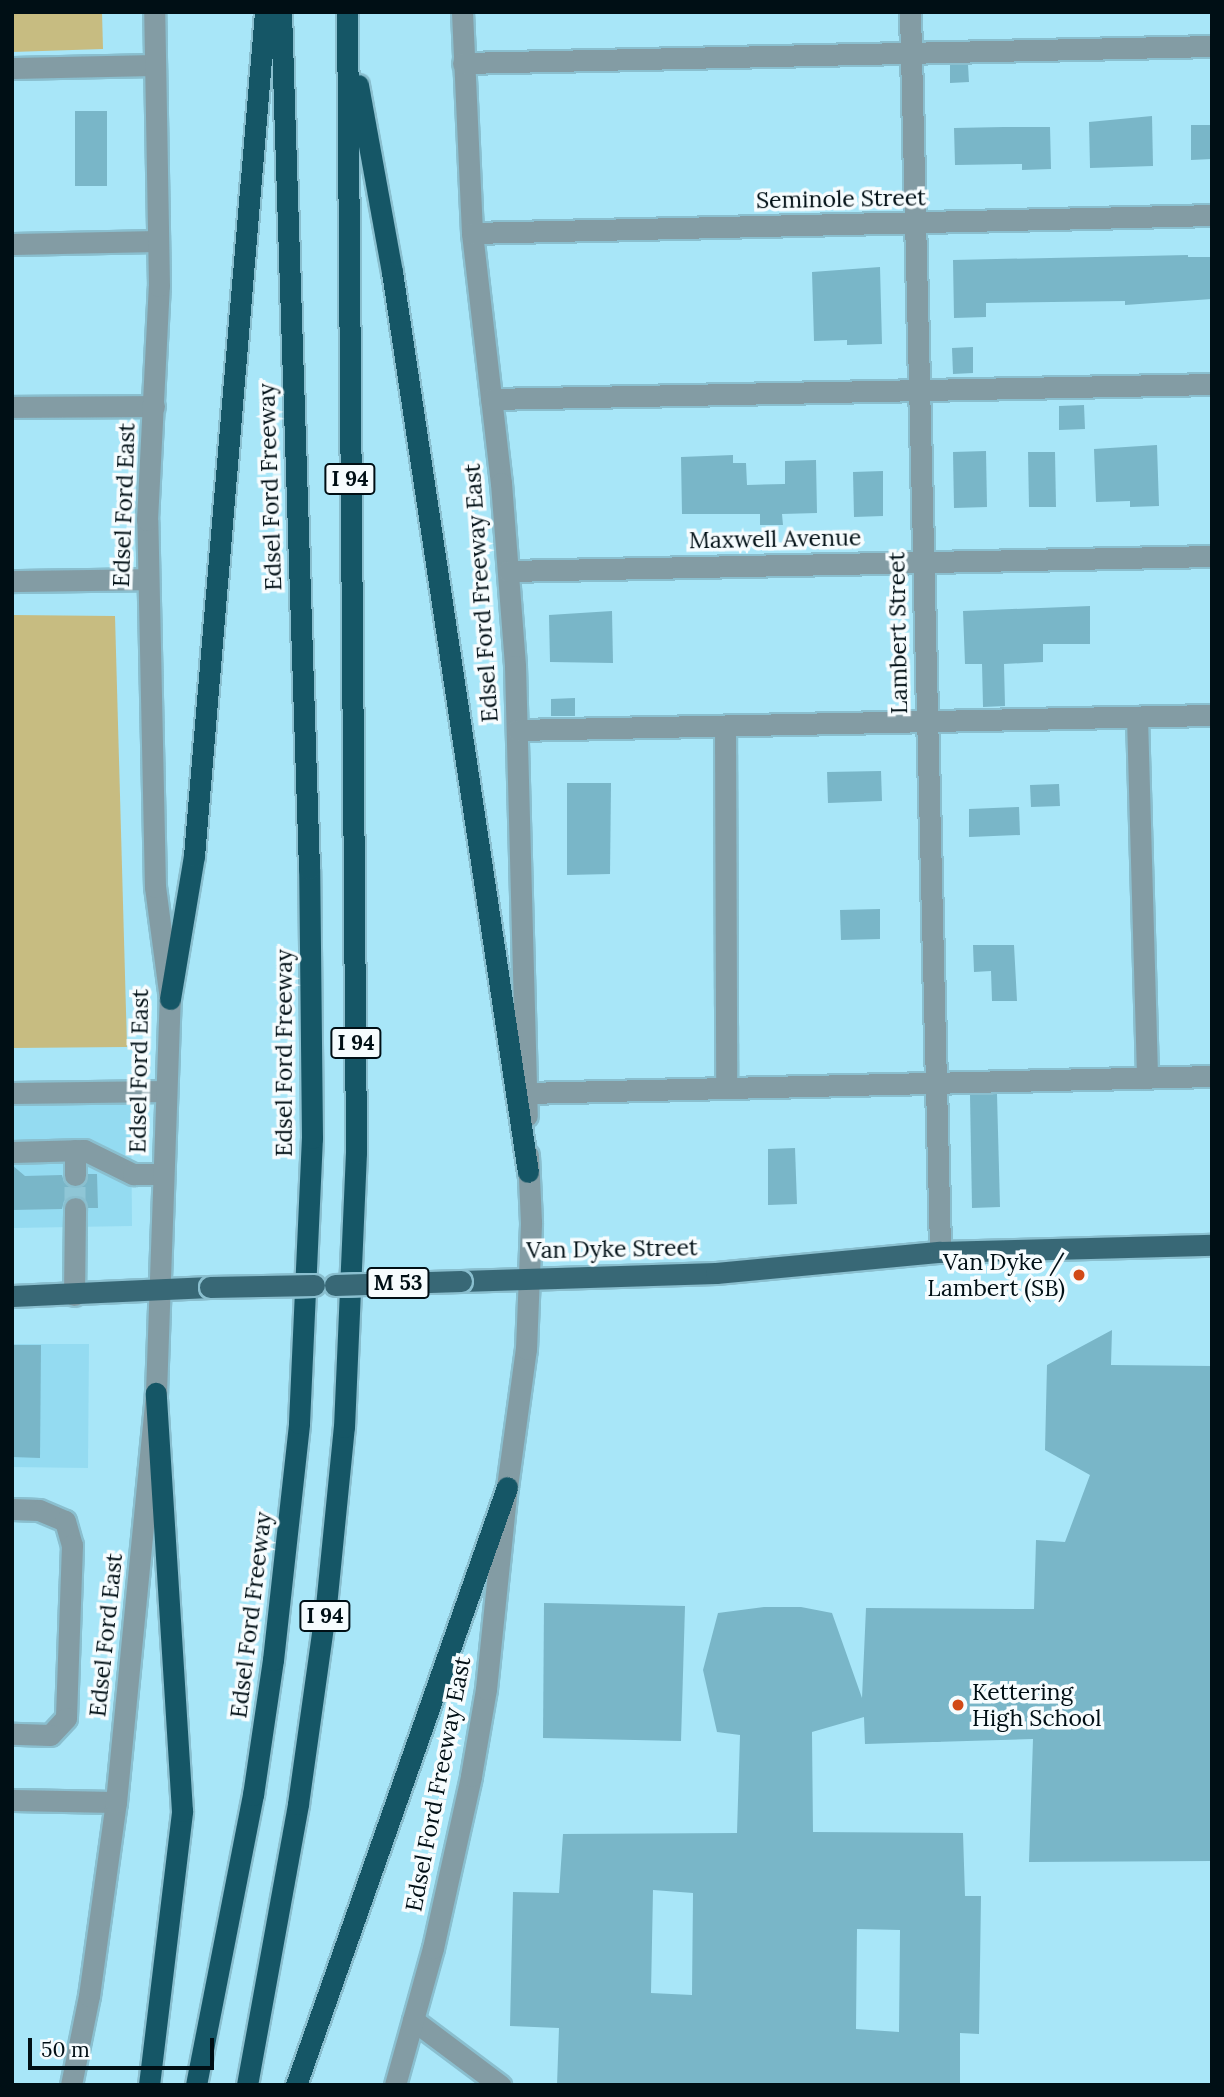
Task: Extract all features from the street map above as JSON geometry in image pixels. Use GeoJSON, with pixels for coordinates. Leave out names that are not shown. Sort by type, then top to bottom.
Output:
{"type":"FeatureCollection","features":[{"type":"Feature","properties":{"kind":"highway"},"geometry":{"type":"LineString","coordinates":[[170,999],[194,856],[265,12]]}},
{"type":"Feature","properties":{"kind":"highway","name":"Edsel Ford Freeway"},"geometry":{"type":"LineString","coordinates":[[196,2085],[251,1808],[274,1660],[299,1423],[312,1152],[309,856],[281,12]]}},
{"type":"Feature","properties":{"kind":"highway"},"geometry":{"type":"LineString","coordinates":[[347,18],[392,272],[528,1172]]}},
{"type":"Feature","properties":{"kind":"highway","name":"I 94"},"geometry":{"type":"LineString","coordinates":[[247,2085],[298,1804],[327,1605],[344,1427],[356,1153],[347,18]]}},
{"type":"Feature","properties":{"kind":"highway"},"geometry":{"type":"LineString","coordinates":[[149,2085],[182,1811],[156,1393]]}},
{"type":"Feature","properties":{"kind":"highway"},"geometry":{"type":"LineString","coordinates":[[296,2085],[507,1487]]}},
{"type":"Feature","properties":{"kind":"main road","name":"Van Dyke Street"},"geometry":{"type":"LineString","coordinates":[[12,1296],[210,1287],[716,1272],[940,1252],[1212,1245]]}},
{"type":"Feature","properties":{"kind":"street","name":"Edsel Ford East"},"geometry":{"type":"LineString","coordinates":[[71,2085],[89,1996],[116,1802],[156,1393],[170,999],[155,887],[146,520],[154,406],[158,241],[154,12]]}},
{"type":"Feature","properties":{"kind":"street","name":"Edsel Ford Freeway East"},"geometry":{"type":"LineString","coordinates":[[395,2085],[433,1948],[486,1689],[507,1487],[526,1349],[530,1277],[517,730],[508,571],[471,233],[462,12]]}},
{"type":"Feature","properties":{"kind":"street","name":"Lambert Street"},"geometry":{"type":"LineString","coordinates":[[911,12],[940,1252]]}},
{"type":"Feature","properties":{"kind":"street"},"geometry":{"type":"LineString","coordinates":[[463,63],[1212,46]]}},
{"type":"Feature","properties":{"kind":"street"},"geometry":{"type":"LineString","coordinates":[[12,68],[155,65]]}},
{"type":"Feature","properties":{"kind":"street","name":"Seminole Street"},"geometry":{"type":"LineString","coordinates":[[471,233],[1212,215]]}},
{"type":"Feature","properties":{"kind":"street"},"geometry":{"type":"LineString","coordinates":[[12,244],[158,241]]}},
{"type":"Feature","properties":{"kind":"street"},"geometry":{"type":"LineString","coordinates":[[491,399],[1212,384]]}},
{"type":"Feature","properties":{"kind":"street"},"geometry":{"type":"LineString","coordinates":[[12,407],[154,406]]}},
{"type":"Feature","properties":{"kind":"street","name":"Maxwell Avenue"},"geometry":{"type":"LineString","coordinates":[[508,571],[1212,556]]}},
{"type":"Feature","properties":{"kind":"street"},"geometry":{"type":"LineString","coordinates":[[12,581],[148,579]]}},
{"type":"Feature","properties":{"kind":"street"},"geometry":{"type":"LineString","coordinates":[[517,730],[1212,715]]}},
{"type":"Feature","properties":{"kind":"street"},"geometry":{"type":"LineString","coordinates":[[1137,717],[1147,1078]]}},
{"type":"Feature","properties":{"kind":"street"},"geometry":{"type":"LineString","coordinates":[[725,726],[726,1088]]}},
{"type":"Feature","properties":{"kind":"street"},"geometry":{"type":"LineString","coordinates":[[526,1093],[1212,1076]]}},
{"type":"Feature","properties":{"kind":"street"},"geometry":{"type":"LineString","coordinates":[[12,1093],[166,1091]]}},
{"type":"Feature","properties":{"kind":"street"},"geometry":{"type":"LineString","coordinates":[[75,1150],[75,1175]]}},
{"type":"Feature","properties":{"kind":"street"},"geometry":{"type":"LineString","coordinates":[[12,1152],[84,1150],[133,1174],[163,1174]]}},
{"type":"Feature","properties":{"kind":"street"},"geometry":{"type":"LineString","coordinates":[[74,1295],[75,1208]]}},
{"type":"Feature","properties":{"kind":"street"},"geometry":{"type":"LineString","coordinates":[[12,1509],[40,1510],[65,1521],[72,1545],[66,1718],[50,1735],[12,1734]]}},
{"type":"Feature","properties":{"kind":"street"},"geometry":{"type":"LineString","coordinates":[[12,1800],[116,1802]]}},
{"type":"Feature","properties":{"kind":"street"},"geometry":{"type":"LineString","coordinates":[[413,2020],[500,2085]]}},
{"type":"Feature","properties":{"kind":"shaded area"},"geometry":{"type":"Polygon","coordinates":[[[12,12],[102,12],[103,49],[12,52],[12,12]]]}},
{"type":"Feature","properties":{"kind":"shaded area"},"geometry":{"type":"Polygon","coordinates":[[[12,615],[115,616],[127,1047],[12,1048],[12,615]]]}},
{"type":"Feature","properties":{"kind":"shaded area"},"geometry":{"type":"Polygon","coordinates":[[[131,1100],[132,1226],[12,1228],[12,1102],[131,1100]]]}},
{"type":"Feature","properties":{"kind":"shaded area"},"geometry":{"type":"Polygon","coordinates":[[[12,1344],[89,1344],[88,1468],[12,1467],[12,1344]]]}},
{"type":"Feature","properties":{"kind":"building"},"geometry":{"type":"Polygon","coordinates":[[[950,65],[968,65],[969,82],[950,83],[950,65]]]}},
{"type":"Feature","properties":{"kind":"building"},"geometry":{"type":"Polygon","coordinates":[[[75,111],[107,111],[107,186],[75,186],[75,111]]]}},
{"type":"Feature","properties":{"kind":"building"},"geometry":{"type":"Polygon","coordinates":[[[1152,116],[1153,166],[1090,168],[1089,122],[1152,116]]]}},
{"type":"Feature","properties":{"kind":"building"},"geometry":{"type":"Polygon","coordinates":[[[1191,125],[1212,125],[1212,159],[1191,160],[1191,125]]]}},
{"type":"Feature","properties":{"kind":"building"},"geometry":{"type":"Polygon","coordinates":[[[1050,127],[1051,169],[1022,170],[1022,164],[955,165],[954,128],[1050,127]]]}},
{"type":"Feature","properties":{"kind":"building"},"geometry":{"type":"Polygon","coordinates":[[[1188,255],[1212,257],[1212,299],[1125,305],[1125,301],[986,303],[986,317],[954,318],[953,260],[1188,255]]]}},
{"type":"Feature","properties":{"kind":"building"},"geometry":{"type":"Polygon","coordinates":[[[880,267],[882,344],[847,345],[847,340],[814,341],[812,272],[880,267]]]}},
{"type":"Feature","properties":{"kind":"building"},"geometry":{"type":"Polygon","coordinates":[[[973,347],[973,373],[953,374],[952,348],[973,347]]]}},
{"type":"Feature","properties":{"kind":"building"},"geometry":{"type":"Polygon","coordinates":[[[1084,405],[1085,429],[1059,430],[1059,406],[1084,405]]]}},
{"type":"Feature","properties":{"kind":"building"},"geometry":{"type":"Polygon","coordinates":[[[1157,445],[1159,506],[1130,507],[1130,501],[1096,502],[1094,449],[1157,445]]]}},
{"type":"Feature","properties":{"kind":"building"},"geometry":{"type":"Polygon","coordinates":[[[986,451],[987,507],[954,508],[953,452],[986,451]]]}},
{"type":"Feature","properties":{"kind":"building"},"geometry":{"type":"Polygon","coordinates":[[[1028,452],[1055,452],[1056,507],[1029,507],[1028,452]]]}},
{"type":"Feature","properties":{"kind":"building"},"geometry":{"type":"Polygon","coordinates":[[[733,455],[733,463],[746,463],[747,485],[785,484],[785,461],[816,460],[817,513],[782,514],[783,525],[760,525],[760,514],[682,514],[681,457],[733,455]]]}},
{"type":"Feature","properties":{"kind":"building"},"geometry":{"type":"Polygon","coordinates":[[[883,471],[883,516],[854,517],[853,472],[883,471]]]}},
{"type":"Feature","properties":{"kind":"building"},"geometry":{"type":"Polygon","coordinates":[[[1090,606],[1090,644],[1043,644],[1043,662],[1004,664],[1005,706],[983,707],[982,664],[965,664],[963,611],[1090,606]]]}},
{"type":"Feature","properties":{"kind":"building"},"geometry":{"type":"Polygon","coordinates":[[[612,611],[613,663],[550,662],[549,615],[612,611]]]}},
{"type":"Feature","properties":{"kind":"building"},"geometry":{"type":"Polygon","coordinates":[[[575,698],[575,716],[551,716],[551,699],[575,698]]]}},
{"type":"Feature","properties":{"kind":"building"},"geometry":{"type":"Polygon","coordinates":[[[881,771],[882,801],[828,803],[827,772],[881,771]]]}},
{"type":"Feature","properties":{"kind":"building"},"geometry":{"type":"Polygon","coordinates":[[[567,783],[611,783],[610,874],[567,875],[567,783]]]}},
{"type":"Feature","properties":{"kind":"building"},"geometry":{"type":"Polygon","coordinates":[[[1059,784],[1060,806],[1031,807],[1030,785],[1059,784]]]}},
{"type":"Feature","properties":{"kind":"building"},"geometry":{"type":"Polygon","coordinates":[[[1019,807],[1020,835],[969,837],[969,809],[1019,807]]]}},
{"type":"Feature","properties":{"kind":"building"},"geometry":{"type":"Polygon","coordinates":[[[880,909],[880,939],[841,940],[840,910],[880,909]]]}},
{"type":"Feature","properties":{"kind":"building"},"geometry":{"type":"Polygon","coordinates":[[[973,945],[1014,945],[1017,1001],[992,1001],[991,971],[974,972],[973,945]]]}},
{"type":"Feature","properties":{"kind":"building"},"geometry":{"type":"Polygon","coordinates":[[[997,1094],[1000,1207],[972,1208],[970,1095],[997,1094]]]}},
{"type":"Feature","properties":{"kind":"building"},"geometry":{"type":"Polygon","coordinates":[[[795,1148],[797,1204],[768,1205],[768,1149],[795,1148]]]}},
{"type":"Feature","properties":{"kind":"building"},"geometry":{"type":"Polygon","coordinates":[[[12,1165],[25,1176],[62,1175],[64,1182],[74,1188],[82,1186],[88,1174],[97,1174],[98,1208],[88,1208],[82,1197],[74,1195],[64,1201],[62,1209],[12,1210],[12,1165]]]}},
{"type":"Feature","properties":{"kind":"building","name":"Kettering High School"},"geometry":{"type":"Polygon","coordinates":[[[1112,1330],[1111,1365],[1212,1366],[1212,1861],[1029,1862],[1033,1739],[865,1744],[864,1717],[812,1732],[813,1832],[963,1833],[965,1896],[981,1896],[979,2034],[960,2033],[960,2085],[557,2085],[559,2028],[510,2026],[513,1892],[559,1893],[563,1834],[737,1833],[740,1735],[717,1732],[703,1670],[718,1613],[764,1607],[801,1607],[832,1613],[862,1698],[866,1608],[1034,1609],[1036,1540],[1065,1542],[1090,1475],[1045,1450],[1047,1365],[1112,1330]],[[653,1890],[651,1993],[692,1995],[693,1893],[653,1890]],[[857,1929],[856,2029],[899,2032],[900,1930],[857,1929]]]}},
{"type":"Feature","properties":{"kind":"building"},"geometry":{"type":"Polygon","coordinates":[[[12,1345],[41,1345],[40,1458],[12,1457],[12,1345]]]}},
{"type":"Feature","properties":{"kind":"building"},"geometry":{"type":"Polygon","coordinates":[[[544,1603],[685,1606],[681,1741],[543,1738],[544,1603]]]}},
{"type":"Feature","properties":{"kind":"tunnel"},"geometry":{"type":"LineString","coordinates":[[75,1175],[75,1208]]}},
{"type":"Feature","properties":{"kind":"place","name":"Van Dyke / Lambert (SB)"},"geometry":{"type":"Point","coordinates":[1079,1275]}},
{"type":"Feature","properties":{"kind":"place","name":"Kettering High School"},"geometry":{"type":"Point","coordinates":[958,1705]}}]}
